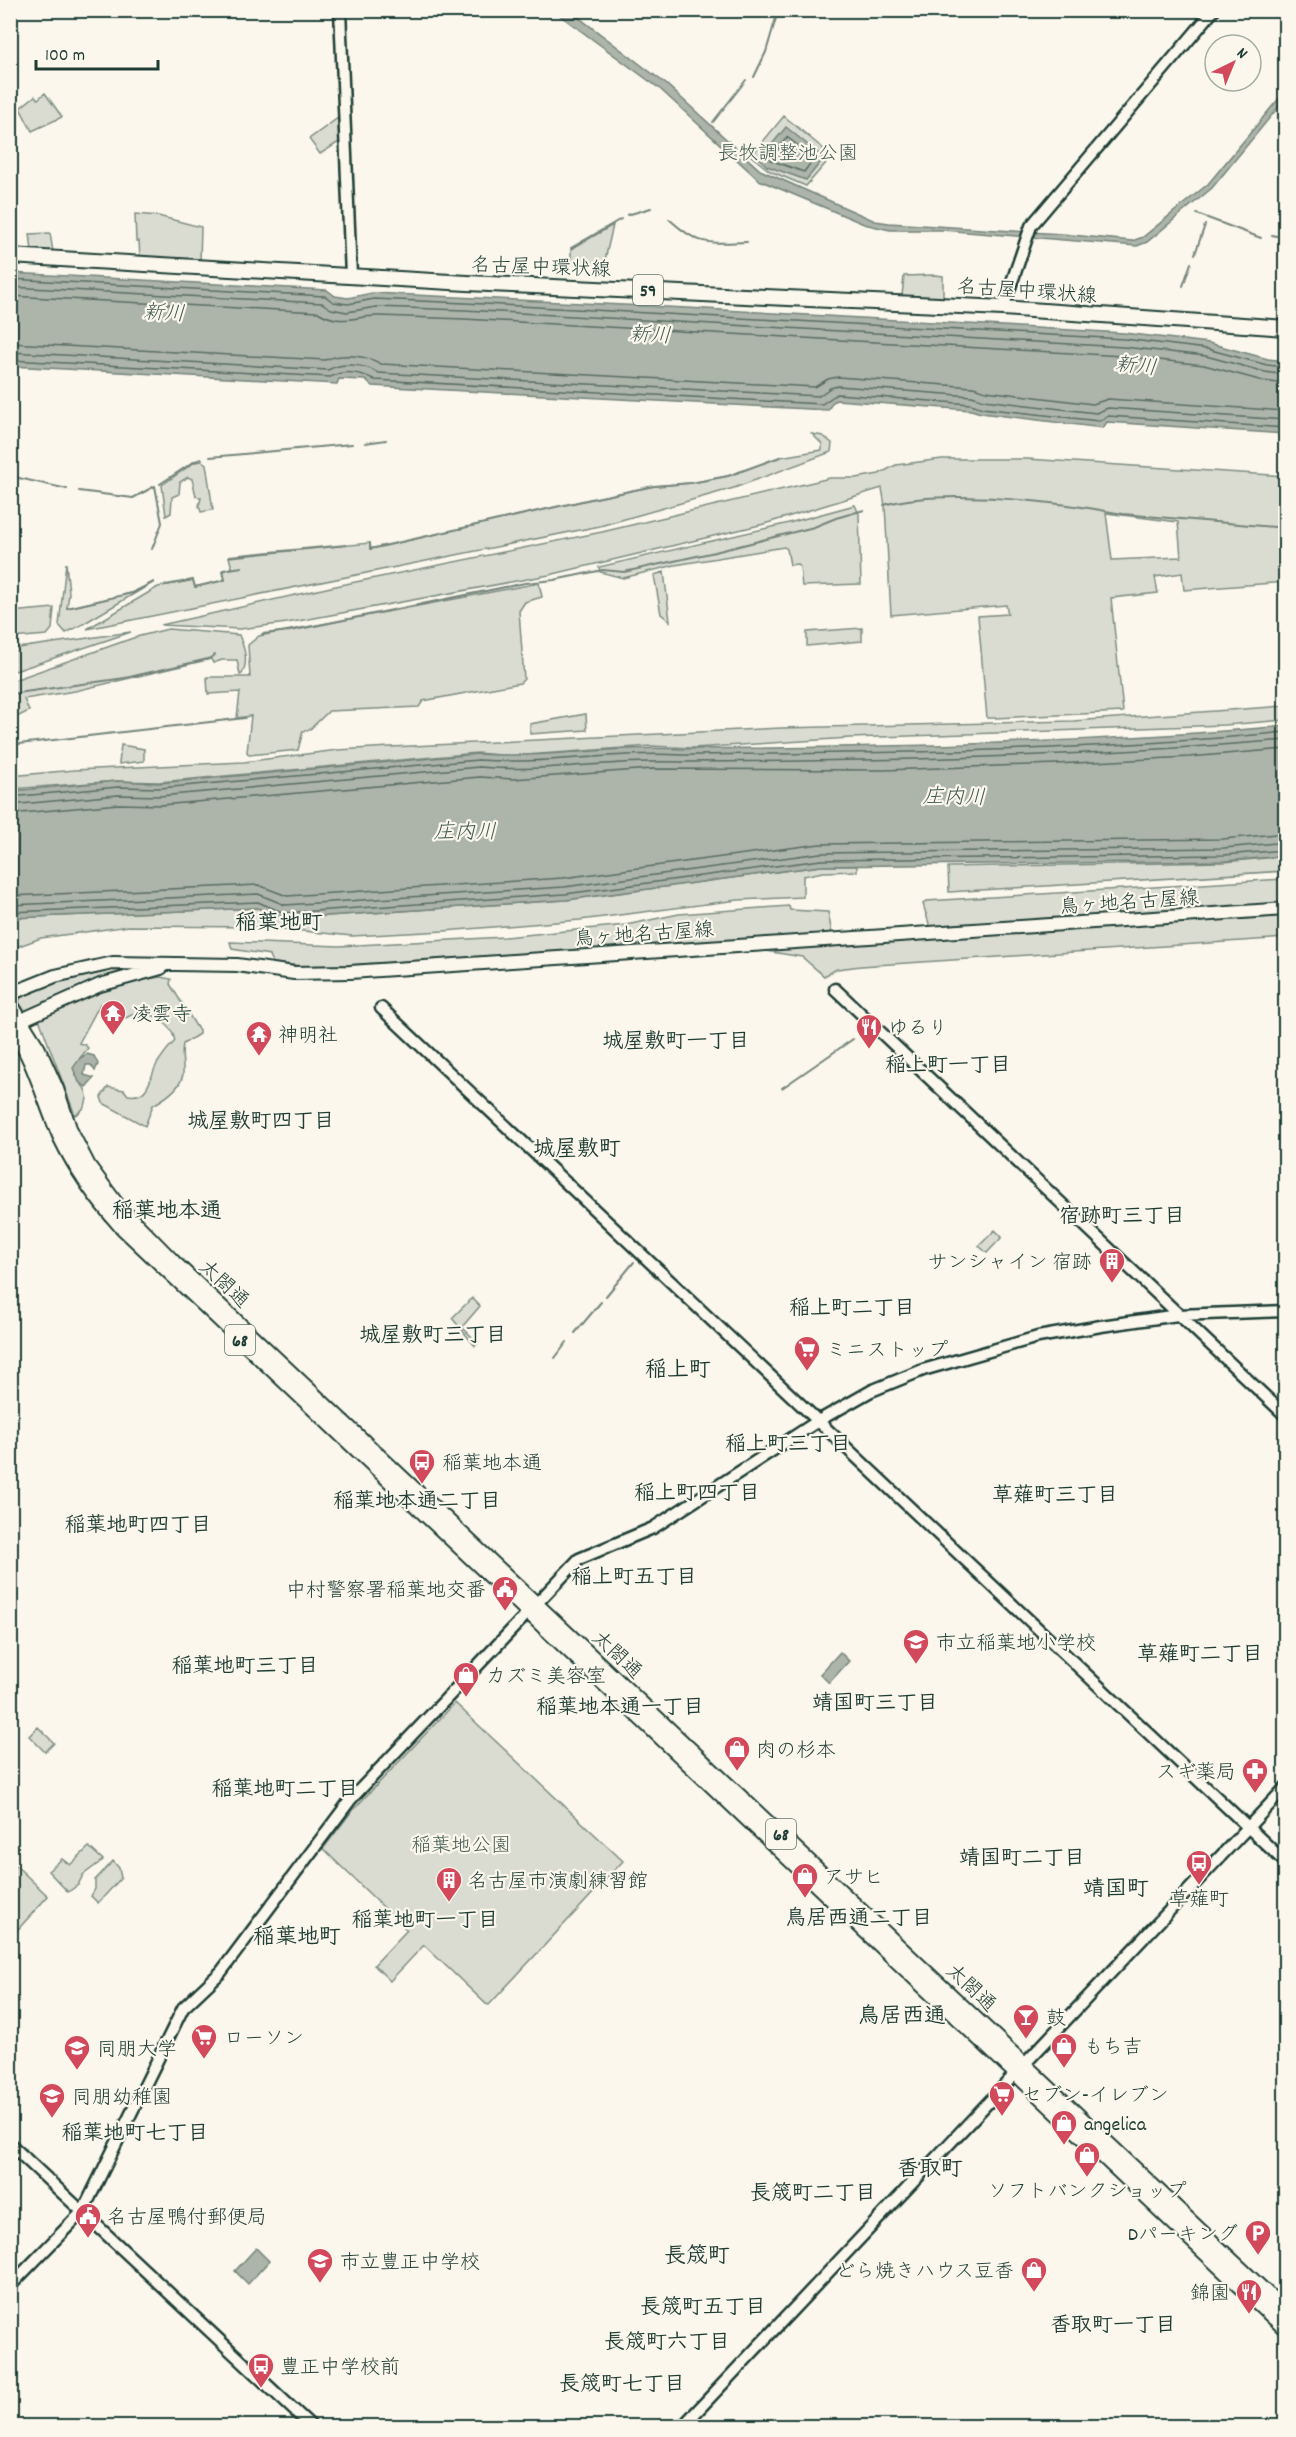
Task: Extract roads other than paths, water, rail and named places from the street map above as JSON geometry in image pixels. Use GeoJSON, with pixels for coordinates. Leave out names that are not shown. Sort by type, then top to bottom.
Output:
{"type":"FeatureCollection","features":[{"type":"Feature","properties":{"kind":"main road","name":"名古屋中環状線"},"geometry":{"type":"LineString","coordinates":[[10,256],[351,276],[1003,308],[1286,328]]}},
{"type":"Feature","properties":{"kind":"main road","name":"鳥ヶ地名古屋線"},"geometry":{"type":"LineString","coordinates":[[10,994],[34,983],[93,966],[114,963],[237,965],[294,974],[350,972],[1286,909]]}},
{"type":"Feature","properties":{"kind":"main road"},"geometry":{"type":"LineString","coordinates":[[28,1017],[60,1001],[117,979],[189,963]]}},
{"type":"Feature","properties":{"kind":"main road","name":"太閤通"},"geometry":{"type":"LineString","coordinates":[[10,1004],[45,1065],[78,1148],[116,1204],[173,1262],[533,1608],[1020,2069],[1286,2329]]}},
{"type":"Feature","properties":{"kind":"main road","name":"太閤通"},"geometry":{"type":"LineString","coordinates":[[10,1024],[28,1055],[61,1137],[80,1174],[121,1226],[533,1608]]}},
{"type":"Feature","properties":{"kind":"main road","name":"太閤通"},"geometry":{"type":"LineString","coordinates":[[1020,2069],[1286,2312]]}},
{"type":"Feature","properties":{"kind":"street"},"geometry":{"type":"LineString","coordinates":[[340,10],[351,276]]}},
{"type":"Feature","properties":{"kind":"street"},"geometry":{"type":"LineString","coordinates":[[1003,308],[1028,234],[1214,10]]}},
{"type":"Feature","properties":{"kind":"street"},"geometry":{"type":"LineString","coordinates":[[835,990],[1286,1416]]}},
{"type":"Feature","properties":{"kind":"street"},"geometry":{"type":"LineString","coordinates":[[381,1008],[1286,1863]]}},
{"type":"Feature","properties":{"kind":"street"},"geometry":{"type":"LineString","coordinates":[[10,2286],[83,2211],[183,2008],[221,1972],[346,1805],[579,1559],[653,1528],[818,1421],[871,1391],[923,1370],[1038,1338],[1178,1316],[1286,1311]]}},
{"type":"Feature","properties":{"kind":"street"},"geometry":{"type":"LineString","coordinates":[[683,2427],[1286,1787]]}},
{"type":"Feature","properties":{"kind":"street"},"geometry":{"type":"LineString","coordinates":[[10,2144],[311,2427]]}},
{"type":"Feature","properties":{"kind":"water"},"geometry":{"type":"Polygon","coordinates":[[[554,11],[567,11],[578,17],[666,84],[760,170],[875,221],[889,223],[1062,234],[1132,241],[1143,237],[1208,184],[1285,91],[1285,99],[1212,188],[1147,242],[1137,246],[942,230],[890,230],[864,224],[759,180],[660,89],[554,11]]]}},
{"type":"Feature","properties":{"kind":"water","name":"長牧調整池公園"},"geometry":{"type":"Polygon","coordinates":[[[786,127],[824,158],[806,180],[767,166],[760,159],[786,127]]]}},
{"type":"Feature","properties":{"kind":"water","name":"新川"},"geometry":{"type":"Polygon","coordinates":[[[11,273],[327,290],[335,296],[348,298],[372,293],[687,308],[1124,333],[1209,343],[1268,359],[1285,361],[1285,434],[1107,422],[1103,428],[971,410],[836,400],[828,410],[372,386],[365,380],[339,379],[337,384],[11,366],[11,273]]]}},
{"type":"Feature","properties":{"kind":"water","name":"庄内川"},"geometry":{"type":"Polygon","coordinates":[[[1285,726],[1285,856],[1225,861],[821,866],[566,900],[282,919],[258,908],[11,918],[11,791],[117,781],[159,783],[477,754],[529,755],[656,748],[984,744],[1135,737],[1285,726]]]}},
{"type":"Feature","properties":{"kind":"water"},"geometry":{"type":"Polygon","coordinates":[[[87,1054],[94,1056],[98,1064],[95,1071],[91,1065],[86,1065],[84,1075],[94,1078],[86,1087],[79,1082],[73,1068],[80,1058],[87,1054]]]}},
{"type":"Feature","properties":{"kind":"water"},"geometry":{"type":"Polygon","coordinates":[[[840,1652],[849,1661],[829,1683],[820,1674],[840,1652]]]}},
{"type":"Feature","properties":{"kind":"water"},"geometry":{"type":"Polygon","coordinates":[[[256,2248],[269,2261],[248,2284],[235,2271],[256,2248]]]}},
{"type":"Feature","properties":{"kind":"waterway"},"geometry":{"type":"LineString","coordinates":[[754,77],[766,52],[776,18]]}},
{"type":"Feature","properties":{"kind":"waterway"},"geometry":{"type":"LineString","coordinates":[[713,122],[746,80]]}},
{"type":"Feature","properties":{"kind":"waterway"},"geometry":{"type":"LineString","coordinates":[[627,215],[651,208]]}},
{"type":"Feature","properties":{"kind":"waterway"},"geometry":{"type":"LineString","coordinates":[[1197,214],[1261,238]]}},
{"type":"Feature","properties":{"kind":"waterway"},"geometry":{"type":"LineString","coordinates":[[571,248],[621,219]]}},
{"type":"Feature","properties":{"kind":"waterway"},"geometry":{"type":"LineString","coordinates":[[669,219],[696,239],[712,243],[747,242]]}},
{"type":"Feature","properties":{"kind":"waterway"},"geometry":{"type":"LineString","coordinates":[[1195,254],[1205,225]]}},
{"type":"Feature","properties":{"kind":"waterway"},"geometry":{"type":"LineString","coordinates":[[1272,235],[1286,238]]}},
{"type":"Feature","properties":{"kind":"waterway"},"geometry":{"type":"LineString","coordinates":[[1183,286],[1191,263]]}},
{"type":"Feature","properties":{"kind":"waterway"},"geometry":{"type":"LineString","coordinates":[[365,443],[386,440]]}},
{"type":"Feature","properties":{"kind":"waterway"},"geometry":{"type":"LineString","coordinates":[[210,457],[352,444]]}},
{"type":"Feature","properties":{"kind":"waterway"},"geometry":{"type":"LineString","coordinates":[[370,543],[370,549],[654,486],[691,483],[728,476],[780,457]]}},
{"type":"Feature","properties":{"kind":"waterway"},"geometry":{"type":"LineString","coordinates":[[160,484],[195,461],[202,459]]}},
{"type":"Feature","properties":{"kind":"waterway"},"geometry":{"type":"LineString","coordinates":[[10,476],[67,489]]}},
{"type":"Feature","properties":{"kind":"waterway"},"geometry":{"type":"LineString","coordinates":[[79,491],[133,498],[155,486],[162,523],[152,549]]}},
{"type":"Feature","properties":{"kind":"waterway"},"geometry":{"type":"LineString","coordinates":[[884,505],[909,500],[970,497],[1036,501],[1123,514],[1286,528]]}},
{"type":"Feature","properties":{"kind":"waterway"},"geometry":{"type":"LineString","coordinates":[[262,634],[290,631],[525,583],[554,580],[603,570],[624,572],[814,527],[864,510]]}},
{"type":"Feature","properties":{"kind":"waterway"},"geometry":{"type":"LineString","coordinates":[[229,556],[346,545]]}},
{"type":"Feature","properties":{"kind":"waterway"},"geometry":{"type":"LineString","coordinates":[[166,585],[193,580],[195,587],[225,580],[223,570],[242,567]]}},
{"type":"Feature","properties":{"kind":"waterway"},"geometry":{"type":"LineString","coordinates":[[67,608],[132,593],[154,582]]}},
{"type":"Feature","properties":{"kind":"waterway"},"geometry":{"type":"LineString","coordinates":[[10,694],[125,678],[208,659],[215,655]]}},
{"type":"Feature","properties":{"kind":"waterway"},"geometry":{"type":"LineString","coordinates":[[10,745],[245,718]]}},
{"type":"Feature","properties":{"kind":"waterway"},"geometry":{"type":"LineString","coordinates":[[782,1088],[853,1039]]}},
{"type":"Feature","properties":{"kind":"waterway"},"geometry":{"type":"LineString","coordinates":[[606,1296],[634,1262]]}},
{"type":"Feature","properties":{"kind":"waterway"},"geometry":{"type":"LineString","coordinates":[[575,1333],[601,1302]]}},
{"type":"Feature","properties":{"kind":"waterway"},"geometry":{"type":"LineString","coordinates":[[555,1358],[567,1342]]}},
{"type":"Feature","properties":{"kind":"place","name":"凌雲寺"},"geometry":{"type":"Point","coordinates":[113,1036]}},
{"type":"Feature","properties":{"kind":"place","name":"ゆるり"},"geometry":{"type":"Point","coordinates":[869,1050]}},
{"type":"Feature","properties":{"kind":"place","name":"神明社"},"geometry":{"type":"Point","coordinates":[259,1057]}},
{"type":"Feature","properties":{"kind":"place","name":"サンシャイン 宿跡"},"geometry":{"type":"Point","coordinates":[1112,1284]}},
{"type":"Feature","properties":{"kind":"place","name":"ミニストップ"},"geometry":{"type":"Point","coordinates":[807,1372]}},
{"type":"Feature","properties":{"kind":"place","name":"稲葉地本通"},"geometry":{"type":"Point","coordinates":[422,1485]}},
{"type":"Feature","properties":{"kind":"place","name":"中村警察署稲葉地交番"},"geometry":{"type":"Point","coordinates":[505,1612]}},
{"type":"Feature","properties":{"kind":"place","name":"市立稲葉地小学校"},"geometry":{"type":"Point","coordinates":[916,1665]}},
{"type":"Feature","properties":{"kind":"place","name":"カズミ美容室"},"geometry":{"type":"Point","coordinates":[466,1698]}},
{"type":"Feature","properties":{"kind":"place","name":"肉の杉本"},"geometry":{"type":"Point","coordinates":[737,1772]}},
{"type":"Feature","properties":{"kind":"place","name":"スギ薬局"},"geometry":{"type":"Point","coordinates":[1255,1794]}},
{"type":"Feature","properties":{"kind":"place","name":"草薙町"},"geometry":{"type":"Point","coordinates":[1199,1886]}},
{"type":"Feature","properties":{"kind":"place","name":"アサヒ"},"geometry":{"type":"Point","coordinates":[805,1899]}},
{"type":"Feature","properties":{"kind":"place","name":"名古屋市演劇練習館"},"geometry":{"type":"Point","coordinates":[449,1903]}},
{"type":"Feature","properties":{"kind":"place","name":"鼓"},"geometry":{"type":"Point","coordinates":[1026,2040]}},
{"type":"Feature","properties":{"kind":"place","name":"ローソン"},"geometry":{"type":"Point","coordinates":[204,2060]}},
{"type":"Feature","properties":{"kind":"place","name":"もち吉"},"geometry":{"type":"Point","coordinates":[1064,2069]}},
{"type":"Feature","properties":{"kind":"place","name":"同朋大学"},"geometry":{"type":"Point","coordinates":[77,2071]}},
{"type":"Feature","properties":{"kind":"place","name":"セブン-イレブン"},"geometry":{"type":"Point","coordinates":[1002,2117]}},
{"type":"Feature","properties":{"kind":"place","name":"同朋幼稚園"},"geometry":{"type":"Point","coordinates":[52,2119]}},
{"type":"Feature","properties":{"kind":"place","name":"angelica"},"geometry":{"type":"Point","coordinates":[1064,2146]}},
{"type":"Feature","properties":{"kind":"place","name":"ソフトバンクショップ"},"geometry":{"type":"Point","coordinates":[1087,2178]}},
{"type":"Feature","properties":{"kind":"place","name":"名古屋鴨付郵便局"},"geometry":{"type":"Point","coordinates":[88,2239]}},
{"type":"Feature","properties":{"kind":"place","name":"Dパーキング"},"geometry":{"type":"Point","coordinates":[1258,2256]}},
{"type":"Feature","properties":{"kind":"place","name":"市立豊正中学校"},"geometry":{"type":"Point","coordinates":[320,2284]}},
{"type":"Feature","properties":{"kind":"place","name":"どら焼きハウス豆香"},"geometry":{"type":"Point","coordinates":[1034,2293]}},
{"type":"Feature","properties":{"kind":"place","name":"錦園"},"geometry":{"type":"Point","coordinates":[1249,2315]}},
{"type":"Feature","properties":{"kind":"place","name":"豊正中学校前"},"geometry":{"type":"Point","coordinates":[261,2389]}},
{"type":"Feature","properties":{"kind":"district","name":"稲葉地町"},"geometry":{"type":"Point","coordinates":[279,921]}},
{"type":"Feature","properties":{"kind":"district","name":"城屋敷町一丁目"},"geometry":{"type":"Point","coordinates":[676,1040]}},
{"type":"Feature","properties":{"kind":"district","name":"稲上町一丁目"},"geometry":{"type":"Point","coordinates":[948,1064]}},
{"type":"Feature","properties":{"kind":"district","name":"城屋敷町四丁目"},"geometry":{"type":"Point","coordinates":[261,1120]}},
{"type":"Feature","properties":{"kind":"district","name":"城屋敷町"},"geometry":{"type":"Point","coordinates":[577,1147]}},
{"type":"Feature","properties":{"kind":"district","name":"稲葉地本通"},"geometry":{"type":"Point","coordinates":[167,1209]}},
{"type":"Feature","properties":{"kind":"district","name":"宿跡町三丁目"},"geometry":{"type":"Point","coordinates":[1122,1215]}},
{"type":"Feature","properties":{"kind":"district","name":"稲上町二丁目"},"geometry":{"type":"Point","coordinates":[852,1307]}},
{"type":"Feature","properties":{"kind":"district","name":"城屋敷町三丁目"},"geometry":{"type":"Point","coordinates":[433,1334]}},
{"type":"Feature","properties":{"kind":"district","name":"稲上町"},"geometry":{"type":"Point","coordinates":[678,1368]}},
{"type":"Feature","properties":{"kind":"district","name":"稲上町三丁目"},"geometry":{"type":"Point","coordinates":[788,1443]}},
{"type":"Feature","properties":{"kind":"district","name":"稲上町四丁目"},"geometry":{"type":"Point","coordinates":[697,1492]}},
{"type":"Feature","properties":{"kind":"district","name":"草薙町三丁目"},"geometry":{"type":"Point","coordinates":[1055,1494]}},
{"type":"Feature","properties":{"kind":"district","name":"稲葉地本通二丁目"},"geometry":{"type":"Point","coordinates":[417,1500]}},
{"type":"Feature","properties":{"kind":"district","name":"稲葉地町四丁目"},"geometry":{"type":"Point","coordinates":[138,1524]}},
{"type":"Feature","properties":{"kind":"district","name":"稲上町五丁目"},"geometry":{"type":"Point","coordinates":[634,1576]}},
{"type":"Feature","properties":{"kind":"district","name":"草薙町二丁目"},"geometry":{"type":"Point","coordinates":[1200,1653]}},
{"type":"Feature","properties":{"kind":"district","name":"稲葉地町三丁目"},"geometry":{"type":"Point","coordinates":[245,1665]}},
{"type":"Feature","properties":{"kind":"district","name":"靖国町三丁目"},"geometry":{"type":"Point","coordinates":[875,1702]}},
{"type":"Feature","properties":{"kind":"district","name":"稲葉地本通一丁目"},"geometry":{"type":"Point","coordinates":[620,1706]}},
{"type":"Feature","properties":{"kind":"district","name":"稲葉地町二丁目"},"geometry":{"type":"Point","coordinates":[285,1788]}},
{"type":"Feature","properties":{"kind":"district","name":"靖国町二丁目"},"geometry":{"type":"Point","coordinates":[1022,1857]}},
{"type":"Feature","properties":{"kind":"district","name":"靖国町"},"geometry":{"type":"Point","coordinates":[1116,1887]}},
{"type":"Feature","properties":{"kind":"district","name":"鳥居西通二丁目"},"geometry":{"type":"Point","coordinates":[859,1917]}},
{"type":"Feature","properties":{"kind":"district","name":"稲葉地町一丁目"},"geometry":{"type":"Point","coordinates":[425,1919]}},
{"type":"Feature","properties":{"kind":"district","name":"稲葉地町"},"geometry":{"type":"Point","coordinates":[297,1935]}},
{"type":"Feature","properties":{"kind":"district","name":"鳥居西通"},"geometry":{"type":"Point","coordinates":[902,2014]}},
{"type":"Feature","properties":{"kind":"district","name":"稲葉地町七丁目"},"geometry":{"type":"Point","coordinates":[135,2132]}},
{"type":"Feature","properties":{"kind":"district","name":"香取町"},"geometry":{"type":"Point","coordinates":[930,2167]}},
{"type":"Feature","properties":{"kind":"district","name":"長筬町二丁目"},"geometry":{"type":"Point","coordinates":[813,2192]}},
{"type":"Feature","properties":{"kind":"district","name":"長筬町"},"geometry":{"type":"Point","coordinates":[697,2254]}},
{"type":"Feature","properties":{"kind":"district","name":"長筬町五丁目"},"geometry":{"type":"Point","coordinates":[703,2306]}},
{"type":"Feature","properties":{"kind":"district","name":"香取町一丁目"},"geometry":{"type":"Point","coordinates":[1113,2324]}},
{"type":"Feature","properties":{"kind":"district","name":"長筬町六丁目"},"geometry":{"type":"Point","coordinates":[667,2341]}},
{"type":"Feature","properties":{"kind":"district","name":"長筬町七丁目"},"geometry":{"type":"Point","coordinates":[622,2383]}},
{"type":"Feature","properties":{"kind":"park label","name":"稲葉地公園"},"geometry":{"type":"Point","coordinates":[461,1844]}}]}
